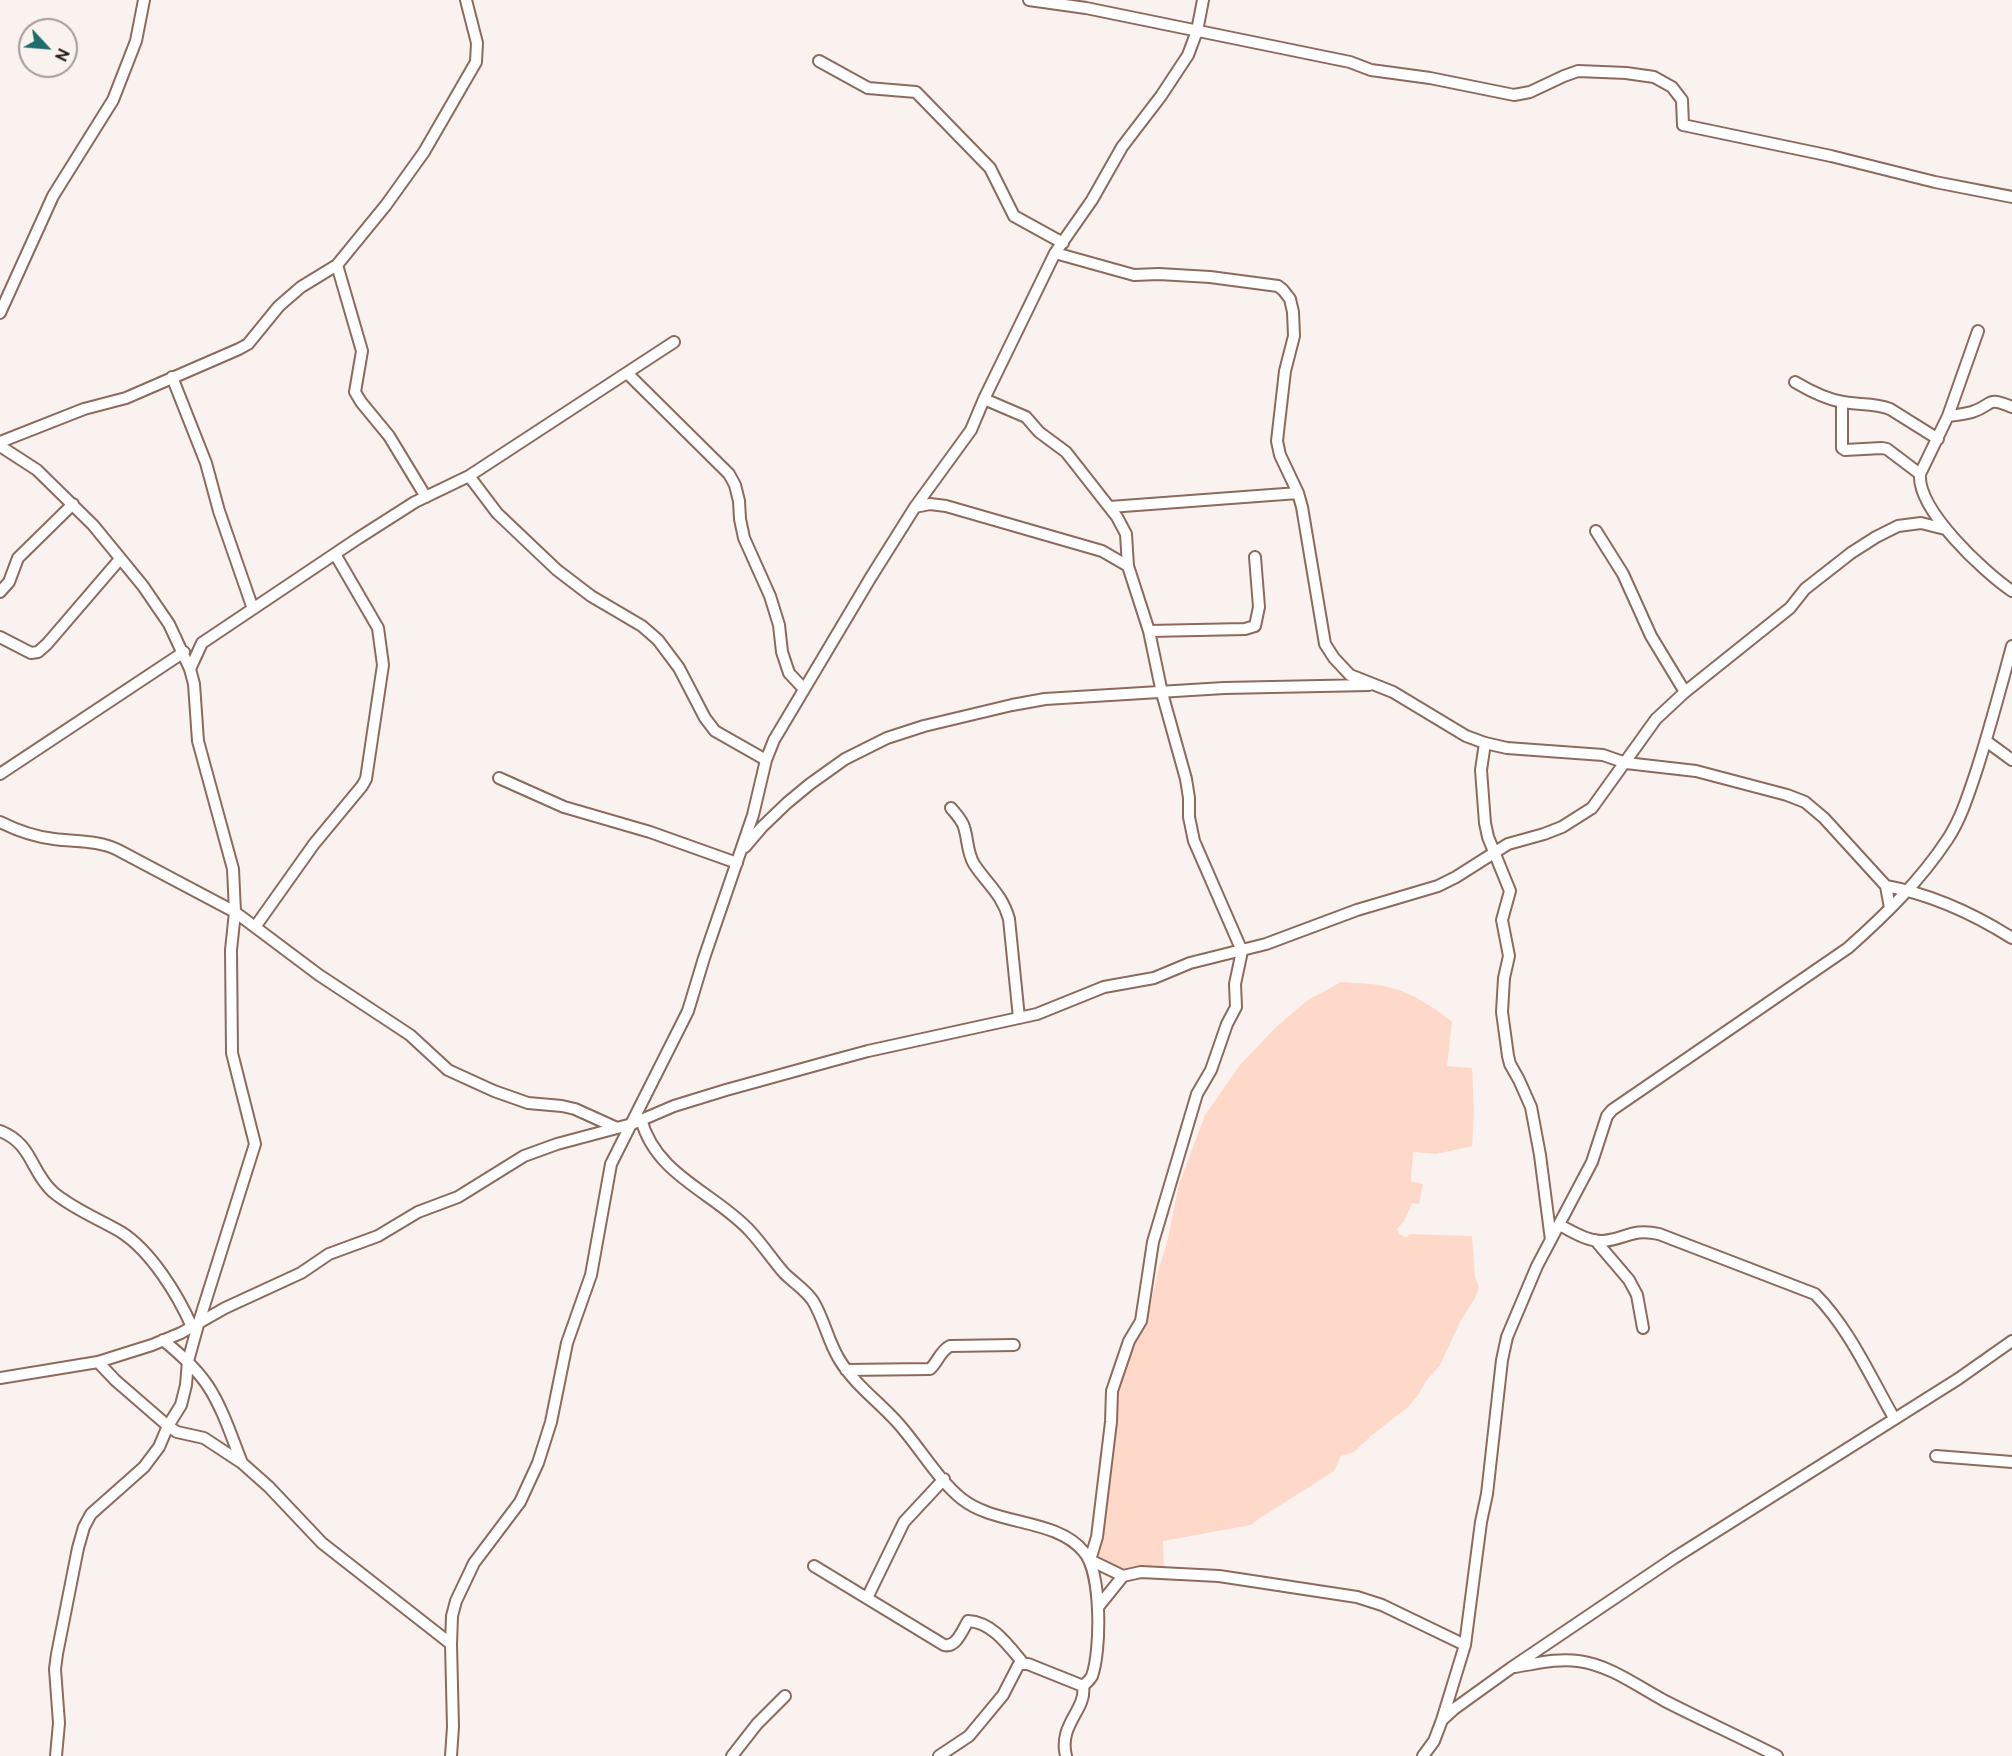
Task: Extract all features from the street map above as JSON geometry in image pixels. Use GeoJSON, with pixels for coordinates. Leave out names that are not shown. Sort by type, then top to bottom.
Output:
{"type":"FeatureCollection","features":[{"type":"Feature","properties":{"kind":"street"},"geometry":{"type":"LineString","coordinates":[[0,313],[53,196],[113,100],[136,41],[144,0]]}},
{"type":"Feature","properties":{"kind":"street"},"geometry":{"type":"LineString","coordinates":[[0,444],[84,409],[126,398],[248,344],[279,306],[301,287],[337,265],[386,205],[424,152],[476,62],[477,43],[466,0]]}},
{"type":"Feature","properties":{"kind":"street"},"geometry":{"type":"LineString","coordinates":[[1029,0],[1086,8],[1350,62],[1371,70],[1430,78],[1514,95],[1530,92],[1578,71],[1626,72],[1654,77],[1672,87],[1682,100],[1683,125],[1831,156],[1935,182],[2012,197]]}},
{"type":"Feature","properties":{"kind":"street"},"geometry":{"type":"LineString","coordinates":[[452,1756],[452,1616],[474,1563],[520,1502],[538,1463],[552,1422],[567,1343],[591,1275],[611,1164],[636,1122],[688,1011],[758,797],[766,760],[774,740],[915,507],[971,430],[1055,254],[1092,200],[1122,147],[1179,71],[1188,55],[1197,31],[1203,0]]}},
{"type":"Feature","properties":{"kind":"street"},"geometry":{"type":"LineString","coordinates":[[819,61],[868,88],[916,93],[990,168],[1014,216],[1063,243]]}},
{"type":"Feature","properties":{"kind":"street"},"geometry":{"type":"LineString","coordinates":[[1055,254],[1134,275],[1210,277],[1278,286],[1290,299],[1293,312],[1293,336],[1277,441],[1280,455],[1298,493],[1325,644],[1350,675],[1393,692],[1466,736],[1485,743],[1507,748],[1603,755],[1626,763],[1696,771],[1787,795],[1804,802],[1824,818],[1886,886],[1890,908]]}},
{"type":"Feature","properties":{"kind":"street"},"geometry":{"type":"LineString","coordinates":[[337,265],[362,351],[355,392],[389,436],[426,497]]}},
{"type":"Feature","properties":{"kind":"street"},"geometry":{"type":"LineString","coordinates":[[1978,331],[1948,416],[1920,474],[1922,489],[1945,529],[1983,567],[2012,591]]}},
{"type":"Feature","properties":{"kind":"street"},"geometry":{"type":"LineString","coordinates":[[0,774],[182,648],[202,644],[335,554],[426,497],[469,476],[674,342]]}},
{"type":"Feature","properties":{"kind":"street"},"geometry":{"type":"LineString","coordinates":[[627,373],[729,474],[735,485],[744,538],[770,596],[779,625],[782,652],[789,673],[804,689]]}},
{"type":"Feature","properties":{"kind":"street"},"geometry":{"type":"LineString","coordinates":[[172,377],[206,463],[219,511],[253,609]]}},
{"type":"Feature","properties":{"kind":"street"},"geometry":{"type":"LineString","coordinates":[[1795,382],[1818,394],[1842,402],[1882,406],[1938,439]]}},
{"type":"Feature","properties":{"kind":"street"},"geometry":{"type":"LineString","coordinates":[[984,399],[1026,417],[1039,432],[1074,461],[1110,507],[1126,534],[1128,566],[1149,631],[1162,693],[1186,779],[1189,817],[1194,841],[1242,951],[1235,984],[1236,1006],[1227,1024],[1211,1070],[1197,1094],[1153,1242],[1141,1321],[1129,1341],[1112,1391],[1111,1422],[1097,1537],[1090,1560],[1098,1607],[1095,1663],[1091,1679],[1083,1686]]}},
{"type":"Feature","properties":{"kind":"street"},"geometry":{"type":"LineString","coordinates":[[1948,416],[1970,412],[1989,401],[2000,402],[2012,407]]}},
{"type":"Feature","properties":{"kind":"street"},"geometry":{"type":"LineString","coordinates":[[1842,402],[1842,448],[1845,450],[1887,449],[1920,474]]}},
{"type":"Feature","properties":{"kind":"street"},"geometry":{"type":"LineString","coordinates":[[0,444],[37,470],[73,504],[143,586],[182,648],[190,669],[194,684],[198,741],[233,869],[235,912],[231,950],[232,1053],[255,1144],[195,1326],[181,1405],[159,1447],[144,1467],[92,1514],[84,1527],[55,1669],[59,1723],[56,1756]]}},
{"type":"Feature","properties":{"kind":"street"},"geometry":{"type":"LineString","coordinates":[[469,476],[497,513],[558,570],[591,596],[642,626],[658,640],[680,668],[705,718],[715,731],[766,760]]}},
{"type":"Feature","properties":{"kind":"street"},"geometry":{"type":"LineString","coordinates":[[1110,507],[1298,493]]}},
{"type":"Feature","properties":{"kind":"street"},"geometry":{"type":"LineString","coordinates":[[1921,523],[1930,503]]}},
{"type":"Feature","properties":{"kind":"street"},"geometry":{"type":"LineString","coordinates":[[0,592],[9,582],[18,558],[73,504]]}},
{"type":"Feature","properties":{"kind":"street"},"geometry":{"type":"LineString","coordinates":[[915,507],[930,504],[946,506],[1102,551],[1128,566]]}},
{"type":"Feature","properties":{"kind":"street"},"geometry":{"type":"LineString","coordinates":[[0,1378],[98,1362],[163,1340],[301,1273],[329,1254],[378,1236],[418,1212],[458,1197],[524,1156],[572,1139],[636,1122],[711,1094],[849,1056],[1045,1012],[1104,987],[1154,978],[1202,959],[1242,951],[1358,910],[1438,886],[1508,844],[1544,834],[1580,817],[1599,801],[1656,719],[1685,692],[1790,608],[1805,589],[1851,553],[1898,526],[1921,523],[1945,529]]}},
{"type":"Feature","properties":{"kind":"street"},"geometry":{"type":"LineString","coordinates":[[1596,531],[1623,574],[1651,636],[1685,692]]}},
{"type":"Feature","properties":{"kind":"street"},"geometry":{"type":"LineString","coordinates":[[255,927],[314,844],[366,779],[383,664],[382,646],[378,628],[335,554]]}},
{"type":"Feature","properties":{"kind":"street"},"geometry":{"type":"LineString","coordinates":[[1149,631],[1245,629],[1255,626],[1259,606],[1255,557]]}},
{"type":"Feature","properties":{"kind":"street"},"geometry":{"type":"LineString","coordinates":[[0,638],[31,653],[38,652],[120,559]]}},
{"type":"Feature","properties":{"kind":"street"},"geometry":{"type":"LineString","coordinates":[[190,669],[202,644]]}},
{"type":"Feature","properties":{"kind":"street"},"geometry":{"type":"LineString","coordinates":[[1423,1756],[1434,1741],[1442,1720],[1465,1645],[1481,1522],[1487,1494],[1502,1360],[1507,1337],[1537,1266],[1592,1162],[1607,1116],[1612,1110],[1848,948],[1925,870],[1948,839],[1964,807],[1986,741],[2012,646]]}},
{"type":"Feature","properties":{"kind":"street"},"geometry":{"type":"LineString","coordinates":[[738,859],[762,827],[810,784],[845,759],[887,738],[924,726],[1045,699],[1224,688],[1374,685]]}},
{"type":"Feature","properties":{"kind":"street"},"geometry":{"type":"LineString","coordinates":[[1986,741],[2012,760]]}},
{"type":"Feature","properties":{"kind":"street"},"geometry":{"type":"LineString","coordinates":[[1485,743],[1481,770],[1483,807],[1488,837],[1510,891],[1502,920],[1509,956],[1504,978],[1502,1012],[1510,1064],[1520,1080],[1531,1107],[1551,1240]]}},
{"type":"Feature","properties":{"kind":"street"},"geometry":{"type":"LineString","coordinates":[[499,778],[564,807],[738,859]]}},
{"type":"Feature","properties":{"kind":"street"},"geometry":{"type":"LineString","coordinates":[[951,808],[964,827],[971,858],[996,890],[1005,906],[1009,919],[1019,1018]]}},
{"type":"Feature","properties":{"kind":"street"},"geometry":{"type":"LineString","coordinates":[[0,822],[20,831],[50,839],[108,845],[235,912],[319,975],[410,1035],[448,1070],[473,1083],[528,1103],[575,1109],[617,1128]]}},
{"type":"Feature","properties":{"kind":"street"},"geometry":{"type":"LineString","coordinates":[[1886,886],[1937,900],[1996,928],[2012,939]]}},
{"type":"Feature","properties":{"kind":"street"},"geometry":{"type":"LineString","coordinates":[[636,1122],[673,1171],[740,1222],[785,1274],[813,1301],[831,1344],[846,1370],[897,1422],[956,1494],[971,1506],[1073,1540],[1090,1560],[1123,1576],[1141,1572],[1220,1576],[1357,1597],[1382,1605],[1465,1645]]}},
{"type":"Feature","properties":{"kind":"street"},"geometry":{"type":"LineString","coordinates":[[0,1131],[16,1139],[24,1148],[41,1177],[54,1193],[122,1233],[138,1246],[176,1293],[195,1326]]}},
{"type":"Feature","properties":{"kind":"street"},"geometry":{"type":"LineString","coordinates":[[1559,1225],[1594,1240],[1604,1241],[1632,1232],[1647,1231],[1659,1234],[1686,1242],[1815,1294],[1845,1334],[1894,1418]]}},
{"type":"Feature","properties":{"kind":"street"},"geometry":{"type":"LineString","coordinates":[[1594,1240],[1629,1280],[1637,1295],[1643,1328]]}},
{"type":"Feature","properties":{"kind":"street"},"geometry":{"type":"LineString","coordinates":[[163,1340],[188,1361],[214,1395],[242,1463]]}},
{"type":"Feature","properties":{"kind":"street"},"geometry":{"type":"LineString","coordinates":[[1442,1720],[1511,1668],[1674,1558],[1958,1379],[2012,1341]]}},
{"type":"Feature","properties":{"kind":"street"},"geometry":{"type":"LineString","coordinates":[[846,1370],[930,1369],[935,1365],[944,1349],[950,1346],[1014,1345]]}},
{"type":"Feature","properties":{"kind":"street"},"geometry":{"type":"LineString","coordinates":[[98,1362],[115,1380],[168,1426],[177,1432],[204,1438],[242,1463],[322,1543],[451,1644]]}},
{"type":"Feature","properties":{"kind":"street"},"geometry":{"type":"LineString","coordinates":[[1936,1456],[2012,1462]]}},
{"type":"Feature","properties":{"kind":"street"},"geometry":{"type":"LineString","coordinates":[[867,1598],[904,1522],[944,1479]]}},
{"type":"Feature","properties":{"kind":"street"},"geometry":{"type":"LineString","coordinates":[[814,1566],[948,1646],[953,1644],[968,1621],[976,1622],[992,1630],[1004,1640],[1023,1663],[1083,1686]]}},
{"type":"Feature","properties":{"kind":"street"},"geometry":{"type":"LineString","coordinates":[[1098,1607],[1123,1576]]}},
{"type":"Feature","properties":{"kind":"street"},"geometry":{"type":"LineString","coordinates":[[1511,1668],[1562,1659],[1604,1667],[1687,1712],[1777,1756]]}},
{"type":"Feature","properties":{"kind":"street"},"geometry":{"type":"LineString","coordinates":[[939,1756],[969,1736],[1003,1695],[1019,1664],[1023,1663]]}},
{"type":"Feature","properties":{"kind":"street"},"geometry":{"type":"LineString","coordinates":[[1066,1756],[1064,1737],[1084,1694],[1083,1686]]}},
{"type":"Feature","properties":{"kind":"street"},"geometry":{"type":"LineString","coordinates":[[732,1756],[757,1724],[785,1696]]}},
{"type":"Feature","properties":{"kind":"shaded area"},"geometry":{"type":"Polygon","coordinates":[[[1341,982],[1393,988],[1429,1005],[1452,1022],[1447,1066],[1472,1068],[1474,1111],[1472,1146],[1436,1154],[1413,1152],[1411,1181],[1423,1184],[1419,1204],[1412,1203],[1404,1221],[1397,1229],[1399,1234],[1406,1237],[1410,1234],[1472,1236],[1475,1277],[1479,1287],[1475,1298],[1461,1320],[1440,1365],[1426,1381],[1418,1395],[1408,1407],[1354,1452],[1341,1456],[1334,1471],[1251,1525],[1163,1541],[1164,1568],[1131,1571],[1094,1559],[1099,1457],[1114,1412],[1125,1360],[1151,1302],[1167,1243],[1179,1184],[1205,1115],[1240,1065],[1275,1028],[1308,1000],[1341,982]]]}}]}
